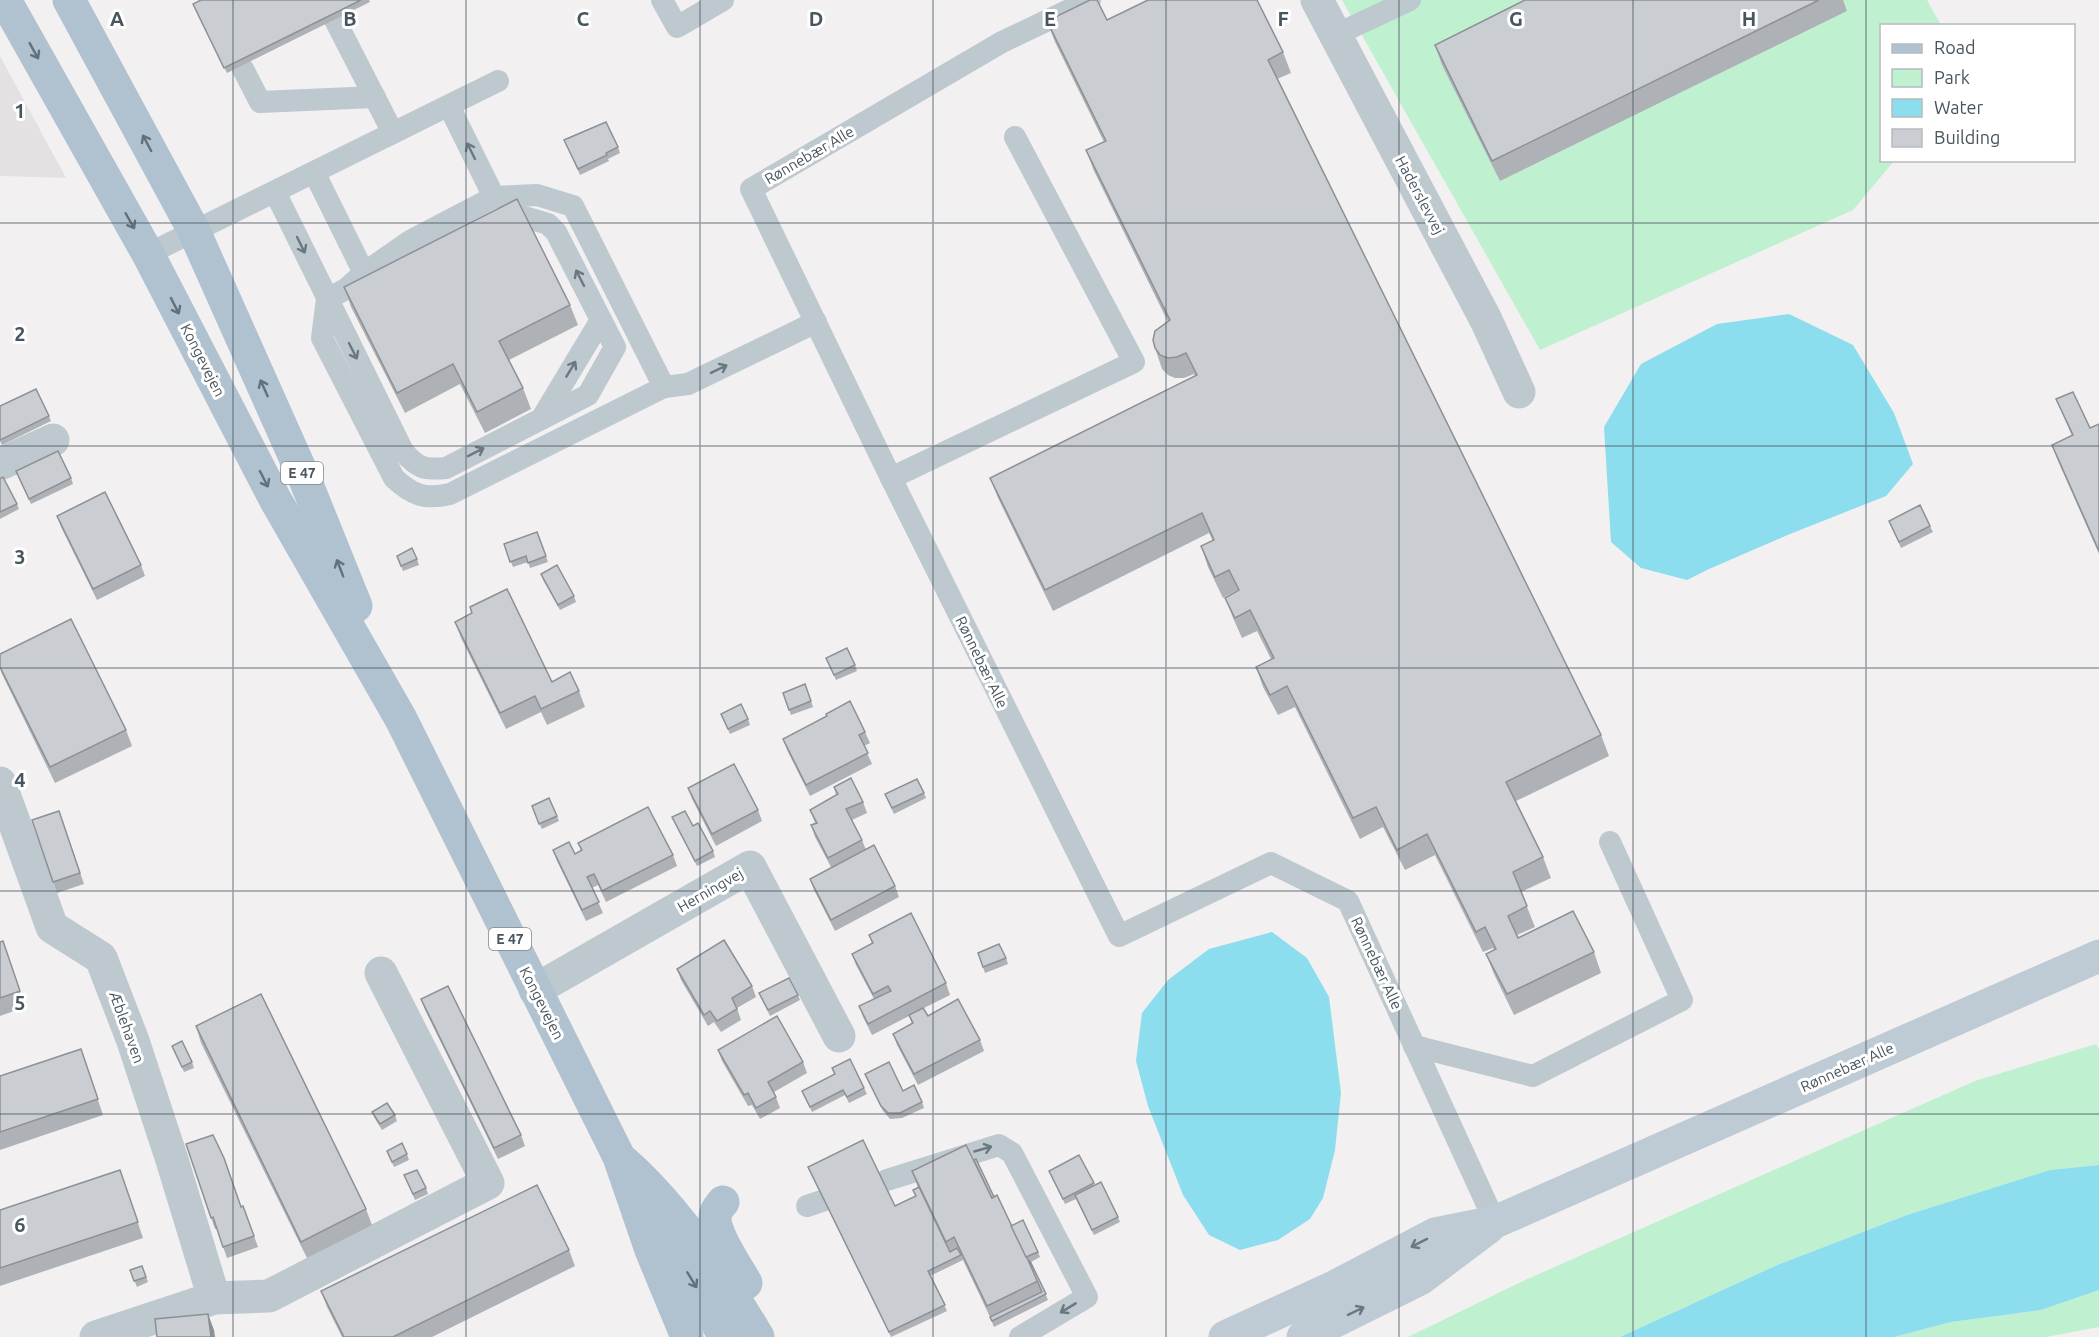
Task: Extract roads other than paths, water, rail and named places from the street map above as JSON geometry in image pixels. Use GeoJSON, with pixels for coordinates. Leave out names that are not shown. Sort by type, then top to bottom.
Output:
{"type":"FeatureCollection","features":[{"type":"Feature","properties":{"kind":"main road","name":"Kongevejen"},"geometry":{"type":"LineString","coordinates":[[5,0],[148,254],[274,499],[401,719],[619,1157],[651,1250],[687,1337]]}},
{"type":"Feature","properties":{"kind":"main road","name":"Kongevejen"},"geometry":{"type":"LineString","coordinates":[[69,0],[194,231],[306,482],[401,719]]}},
{"type":"Feature","properties":{"kind":"main road","name":"Rønnebær Alle"},"geometry":{"type":"LineString","coordinates":[[1225,1337],[1334,1287],[1435,1234],[1495,1222],[2099,956]]}},
{"type":"Feature","properties":{"kind":"main road","name":"Kongevejen"},"geometry":{"type":"LineString","coordinates":[[619,1157],[649,1183],[711,1264],[758,1337]]}},
{"type":"Feature","properties":{"kind":"main road"},"geometry":{"type":"LineString","coordinates":[[619,1157],[725,1337]]}},
{"type":"Feature","properties":{"kind":"main road"},"geometry":{"type":"LineString","coordinates":[[649,1183],[686,1199],[698,1202],[723,1202],[716,1212],[715,1220],[718,1231],[775,1337]]}},
{"type":"Feature","properties":{"kind":"main road","name":"Rønnebær Alle"},"geometry":{"type":"LineString","coordinates":[[1303,1337],[1420,1279],[1495,1222]]}},
{"type":"Feature","properties":{"kind":"street","name":"Haderslevvej"},"geometry":{"type":"LineString","coordinates":[[1317,0],[1486,320],[1519,392]]}},
{"type":"Feature","properties":{"kind":"street"},"geometry":{"type":"LineString","coordinates":[[0,464],[53,440]]}},
{"type":"Feature","properties":{"kind":"street","name":"Æblehaven"},"geometry":{"type":"LineString","coordinates":[[0,783],[52,927],[101,958],[133,1041],[214,1298]]}},
{"type":"Feature","properties":{"kind":"street","name":"Herningvej"},"geometry":{"type":"LineString","coordinates":[[535,990],[750,867],[839,1036]]}},
{"type":"Feature","properties":{"kind":"street"},"geometry":{"type":"LineString","coordinates":[[96,1337],[214,1298],[269,1296],[488,1184],[381,973]]}},
{"type":"Feature","properties":{"kind":"lane"},"geometry":{"type":"LineString","coordinates":[[662,0],[677,27],[723,0]]}},
{"type":"Feature","properties":{"kind":"lane","name":"Rønnebær Alle"},"geometry":{"type":"LineString","coordinates":[[1090,0],[1002,42],[751,189],[891,478],[1119,936],[1271,862],[1348,901],[1495,1222]]}},
{"type":"Feature","properties":{"kind":"lane"},"geometry":{"type":"LineString","coordinates":[[1335,35],[1410,0]]}},
{"type":"Feature","properties":{"kind":"lane"},"geometry":{"type":"LineString","coordinates":[[334,18],[393,133]]}},
{"type":"Feature","properties":{"kind":"lane"},"geometry":{"type":"LineString","coordinates":[[243,69],[260,102],[375,97]]}},
{"type":"Feature","properties":{"kind":"lane"},"geometry":{"type":"LineString","coordinates":[[148,254],[498,81]]}},
{"type":"Feature","properties":{"kind":"lane"},"geometry":{"type":"LineString","coordinates":[[449,106],[494,197]]}},
{"type":"Feature","properties":{"kind":"lane"},"geometry":{"type":"LineString","coordinates":[[891,478],[1134,362],[1015,137]]}},
{"type":"Feature","properties":{"kind":"lane"},"geometry":{"type":"LineString","coordinates":[[314,172],[364,273]]}},
{"type":"Feature","properties":{"kind":"lane"},"geometry":{"type":"LineString","coordinates":[[275,192],[403,451],[414,464],[430,469],[446,468],[542,418],[601,320],[556,232],[548,224],[521,216],[479,237]]}},
{"type":"Feature","properties":{"kind":"lane"},"geometry":{"type":"LineString","coordinates":[[327,299],[346,289],[410,240],[494,197],[537,195],[573,206],[664,387]]}},
{"type":"Feature","properties":{"kind":"lane"},"geometry":{"type":"LineString","coordinates":[[364,273],[415,266]]}},
{"type":"Feature","properties":{"kind":"lane"},"geometry":{"type":"LineString","coordinates":[[327,299],[322,338],[394,478],[405,488],[419,495],[435,497],[450,494],[664,387],[687,384],[816,322]]}},
{"type":"Feature","properties":{"kind":"lane"},"geometry":{"type":"LineString","coordinates":[[1414,1046],[1533,1076],[1682,1000],[1610,843]]}},
{"type":"Feature","properties":{"kind":"lane"},"geometry":{"type":"LineString","coordinates":[[887,1180],[999,1145],[1012,1153],[1087,1297],[1020,1337]]}},
{"type":"Feature","properties":{"kind":"water"},"geometry":{"type":"Polygon","coordinates":[[[1789,314],[1853,345],[1894,413],[1913,464],[1886,496],[1790,534],[1687,580],[1641,568],[1611,542],[1604,427],[1641,364],[1717,324],[1789,314]]]}},
{"type":"Feature","properties":{"kind":"water"},"geometry":{"type":"Polygon","coordinates":[[[1272,932],[1307,958],[1329,997],[1341,1093],[1335,1150],[1323,1198],[1310,1219],[1278,1240],[1240,1250],[1209,1235],[1183,1195],[1148,1106],[1136,1061],[1142,1013],[1168,980],[1209,949],[1272,932]]]}},
{"type":"Feature","properties":{"kind":"water"},"geometry":{"type":"Polygon","coordinates":[[[2099,1165],[2099,1290],[2041,1310],[1951,1322],[1894,1337],[1620,1337],[1775,1266],[1907,1215],[2050,1170],[2099,1165]]]}}]}
